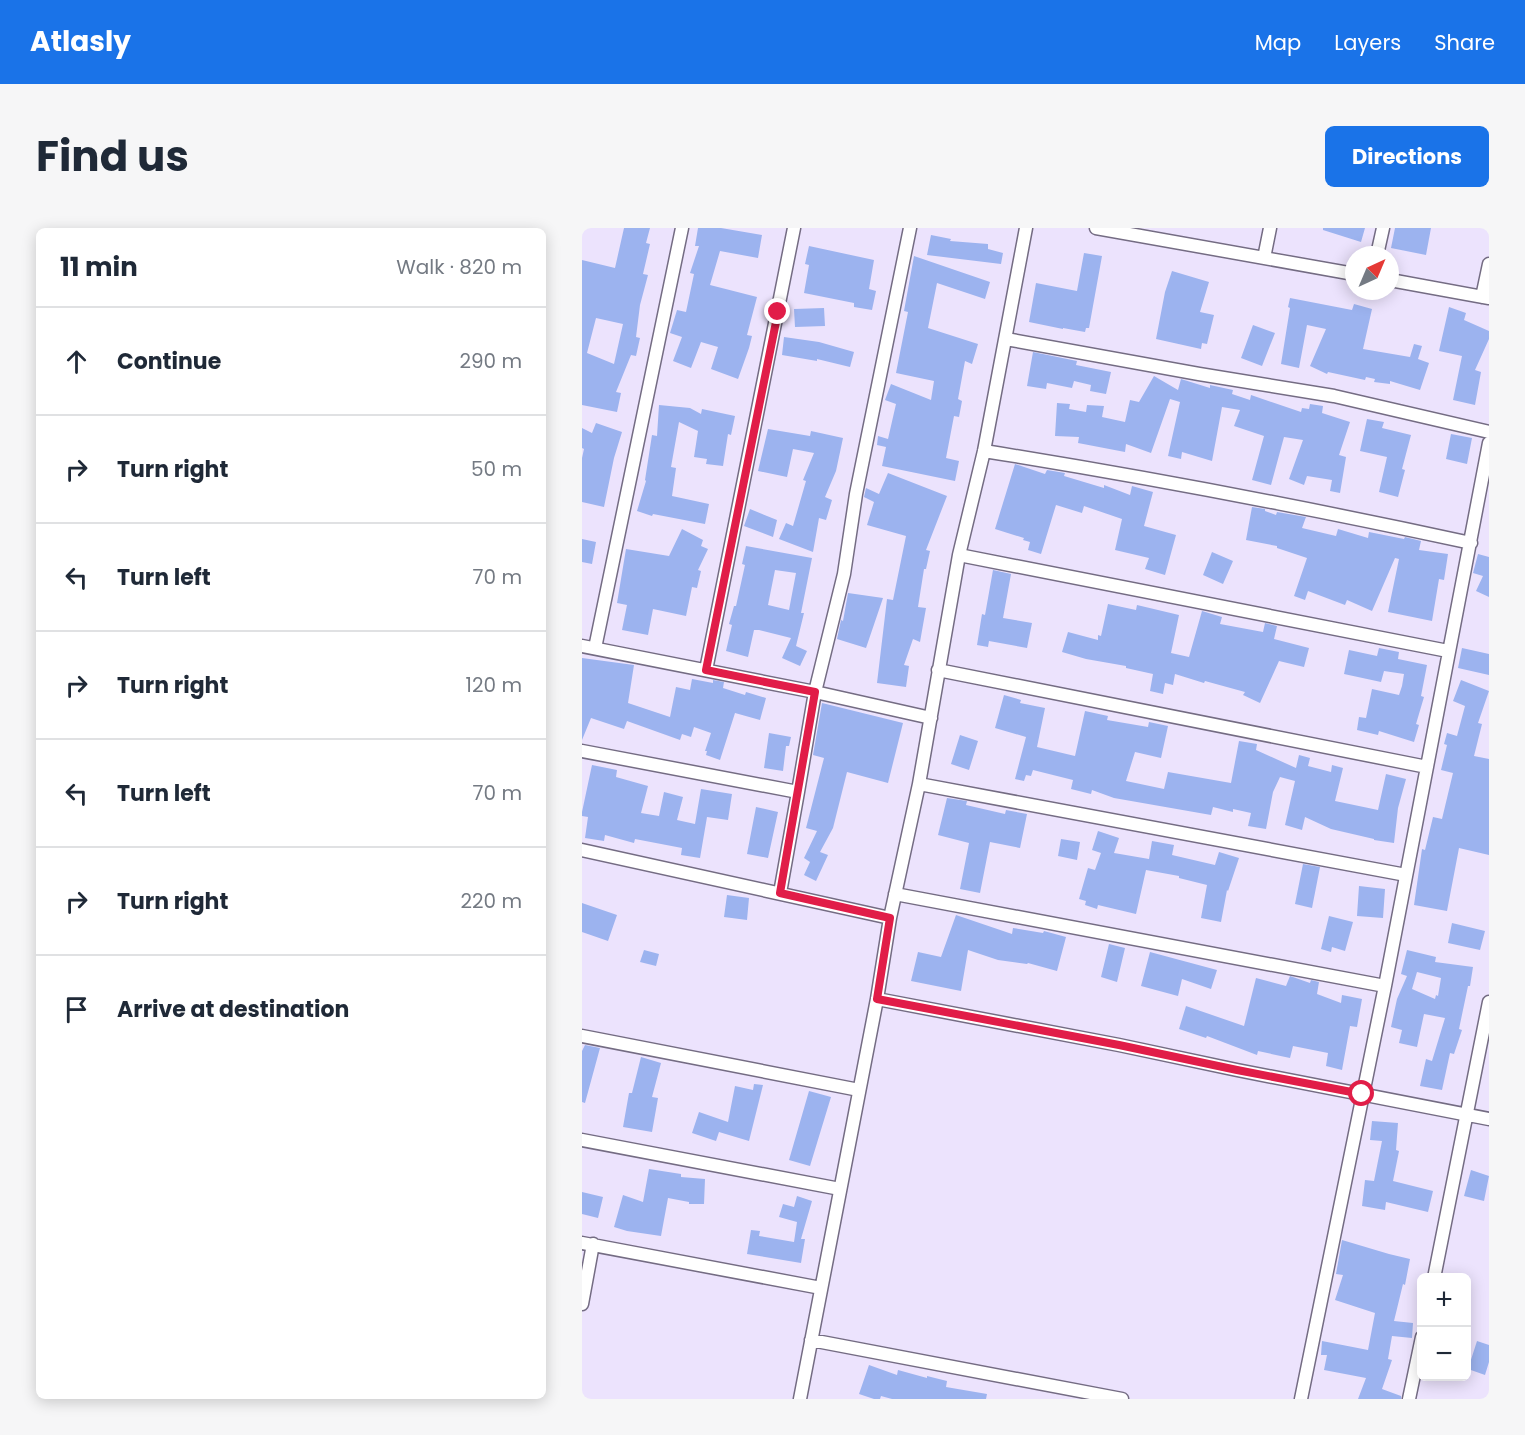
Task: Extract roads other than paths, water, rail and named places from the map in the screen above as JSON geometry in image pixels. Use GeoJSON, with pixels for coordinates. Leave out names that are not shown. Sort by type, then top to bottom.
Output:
{"type":"FeatureCollection","features":[{"type":"Feature","properties":{"kind":"street"},"geometry":{"type":"LineString","coordinates":[[595,648],[682,228]]}},
{"type":"Feature","properties":{"kind":"street"},"geometry":{"type":"LineString","coordinates":[[706,670],[794,228]]}},
{"type":"Feature","properties":{"kind":"street"},"geometry":{"type":"LineString","coordinates":[[780,893],[815,692],[844,574],[858,483],[909,228]]}},
{"type":"Feature","properties":{"kind":"street"},"geometry":{"type":"LineString","coordinates":[[800,1399],[877,999],[890,918],[919,784],[960,555],[984,451],[1026,228]]}},
{"type":"Feature","properties":{"kind":"street"},"geometry":{"type":"LineString","coordinates":[[1096,228],[1152,233],[1263,258],[1345,272]]}},
{"type":"Feature","properties":{"kind":"street"},"geometry":{"type":"LineString","coordinates":[[1263,258],[1269,228]]}},
{"type":"Feature","properties":{"kind":"street"},"geometry":{"type":"LineString","coordinates":[[1379,246],[1383,228]]}},
{"type":"Feature","properties":{"kind":"street"},"geometry":{"type":"LineString","coordinates":[[1399,282],[1486,297],[1489,264]]}},
{"type":"Feature","properties":{"kind":"street"},"geometry":{"type":"LineString","coordinates":[[1006,339],[1334,396],[1489,432]]}},
{"type":"Feature","properties":{"kind":"street"},"geometry":{"type":"LineString","coordinates":[[1301,1399],[1385,986],[1489,443]]}},
{"type":"Feature","properties":{"kind":"street"},"geometry":{"type":"LineString","coordinates":[[984,451],[1234,494],[1345,515],[1471,543]]}},
{"type":"Feature","properties":{"kind":"street"},"geometry":{"type":"LineString","coordinates":[[960,555],[1448,651]]}},
{"type":"Feature","properties":{"kind":"street"},"geometry":{"type":"LineString","coordinates":[[582,645],[931,718]]}},
{"type":"Feature","properties":{"kind":"street"},"geometry":{"type":"LineString","coordinates":[[938,670],[1427,767]]}},
{"type":"Feature","properties":{"kind":"street"},"geometry":{"type":"LineString","coordinates":[[582,751],[798,792]]}},
{"type":"Feature","properties":{"kind":"street"},"geometry":{"type":"LineString","coordinates":[[919,784],[1406,874]]}},
{"type":"Feature","properties":{"kind":"street"},"geometry":{"type":"LineString","coordinates":[[582,850],[890,918]]}},
{"type":"Feature","properties":{"kind":"street"},"geometry":{"type":"LineString","coordinates":[[895,894],[1385,986]]}},
{"type":"Feature","properties":{"kind":"street"},"geometry":{"type":"LineString","coordinates":[[877,999],[1489,1119]]}},
{"type":"Feature","properties":{"kind":"street"},"geometry":{"type":"LineString","coordinates":[[1435,1273],[1489,1002]]}},
{"type":"Feature","properties":{"kind":"street"},"geometry":{"type":"LineString","coordinates":[[582,1036],[859,1090]]}},
{"type":"Feature","properties":{"kind":"street"},"geometry":{"type":"LineString","coordinates":[[582,1140],[840,1189]]}},
{"type":"Feature","properties":{"kind":"street"},"geometry":{"type":"LineString","coordinates":[[582,1304],[588,1244],[821,1288]]}},
{"type":"Feature","properties":{"kind":"street"},"geometry":{"type":"LineString","coordinates":[[811,1340],[1122,1399]]}},
{"type":"Feature","properties":{"kind":"street"},"geometry":{"type":"LineString","coordinates":[[1409,1399],[1417,1361]]}}]}
